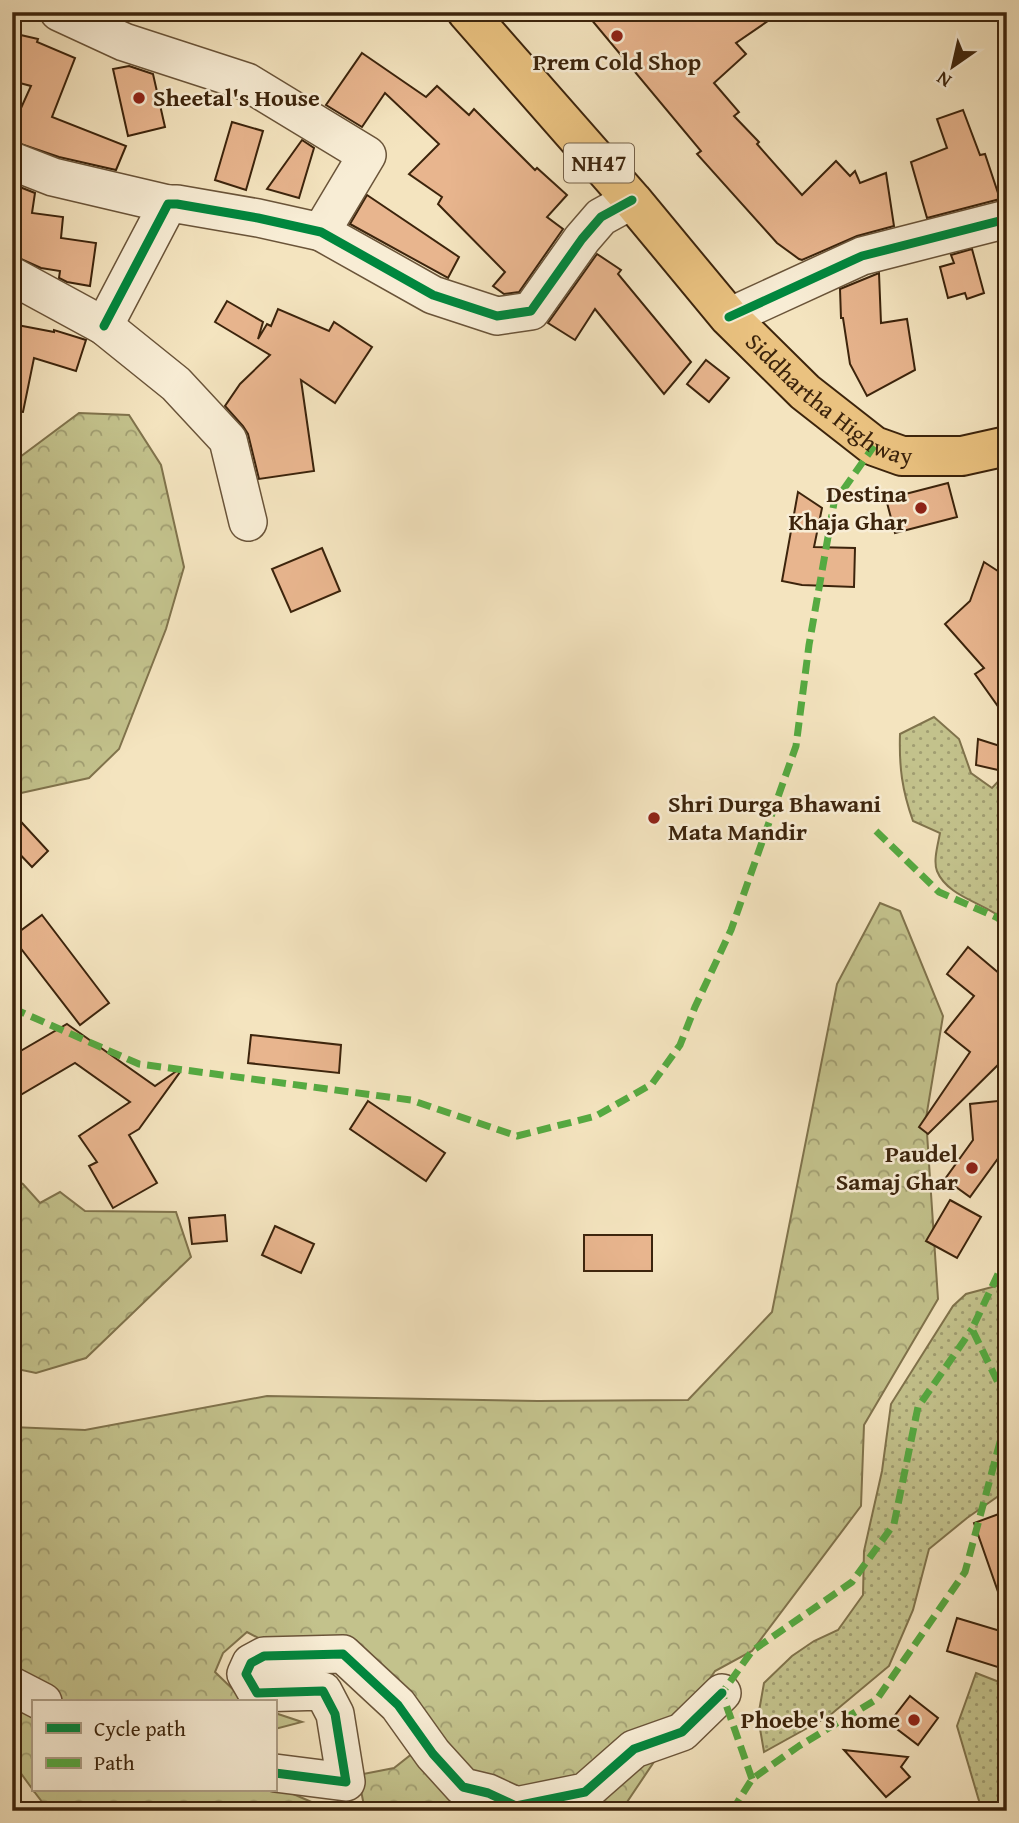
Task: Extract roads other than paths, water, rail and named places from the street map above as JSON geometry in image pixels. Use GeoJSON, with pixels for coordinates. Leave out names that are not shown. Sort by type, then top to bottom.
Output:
{"type":"FeatureCollection","features":[{"type":"Feature","properties":{"kind":"highway","name":"Siddhartha Highway"},"geometry":{"type":"LineString","coordinates":[[484,19],[729,317],[805,393],[874,446],[902,456],[962,456],[1007,446]]}},
{"type":"Feature","properties":{"kind":"street"},"geometry":{"type":"LineString","coordinates":[[59,12],[124,43],[247,82],[367,155],[321,232]]}},
{"type":"Feature","properties":{"kind":"street"},"geometry":{"type":"LineString","coordinates":[[12,161],[52,177],[168,204],[258,218],[321,232],[433,295],[496,316],[530,311],[601,217],[632,200]]}},
{"type":"Feature","properties":{"kind":"street"},"geometry":{"type":"LineString","coordinates":[[104,326],[168,204]]}},
{"type":"Feature","properties":{"kind":"street"},"geometry":{"type":"LineString","coordinates":[[729,317],[862,256],[1007,219]]}},
{"type":"Feature","properties":{"kind":"street"},"geometry":{"type":"LineString","coordinates":[[12,276],[104,326],[176,384],[228,440],[248,522]]}},
{"type":"Feature","properties":{"kind":"street"},"geometry":{"type":"LineString","coordinates":[[276,1773],[346,1782],[335,1714],[323,1691],[257,1693],[246,1674],[251,1663],[264,1656],[343,1654],[398,1705],[433,1754],[463,1787],[488,1793],[516,1806],[584,1792],[634,1749],[682,1732],[722,1693]]}},
{"type":"Feature","properties":{"kind":"street"},"geometry":{"type":"LineString","coordinates":[[12,1686],[39,1700]]}},
{"type":"Feature","properties":{"kind":"place","name":"Prem Cold Shop"},"geometry":{"type":"Point","coordinates":[617,36]}},
{"type":"Feature","properties":{"kind":"place","name":"Sheetal's House"},"geometry":{"type":"Point","coordinates":[139,98]}},
{"type":"Feature","properties":{"kind":"place","name":"Destina Khaja Ghar"},"geometry":{"type":"Point","coordinates":[921,508]}},
{"type":"Feature","properties":{"kind":"place","name":"Shri Durga Bhawani Mata Mandir"},"geometry":{"type":"Point","coordinates":[654,818]}},
{"type":"Feature","properties":{"kind":"place","name":"Paudel Samaj Ghar"},"geometry":{"type":"Point","coordinates":[972,1168]}},
{"type":"Feature","properties":{"kind":"place","name":"Phoebe's home"},"geometry":{"type":"Point","coordinates":[914,1720]}}]}
